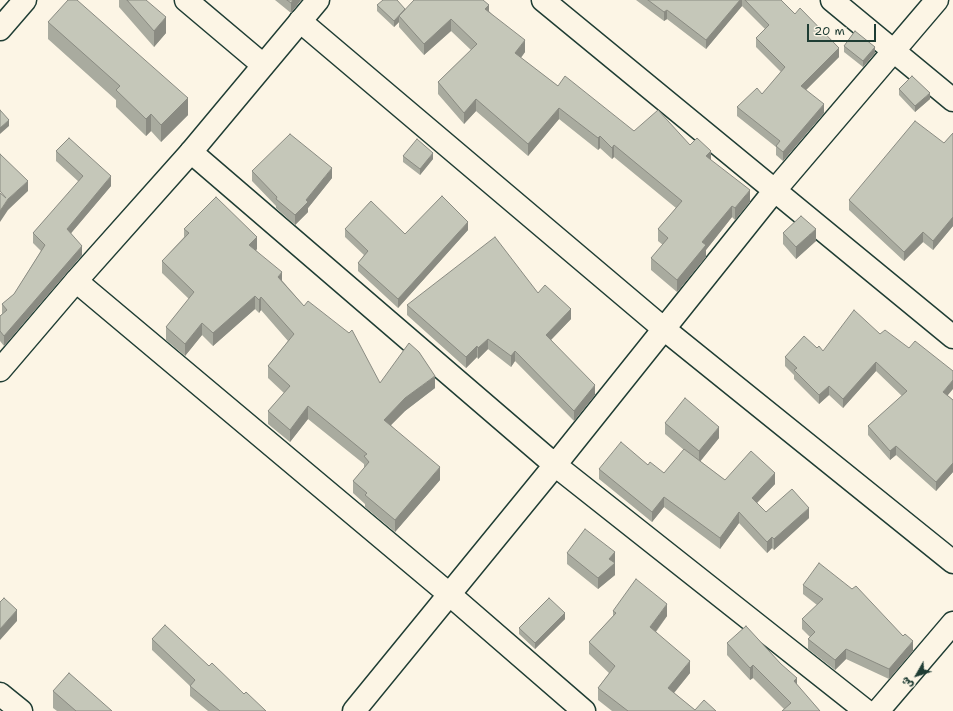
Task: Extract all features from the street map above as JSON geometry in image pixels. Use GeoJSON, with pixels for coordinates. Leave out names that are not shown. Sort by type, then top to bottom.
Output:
{"type":"FeatureCollection","features":[{"type":"Feature","properties":{"kind":"street"},"geometry":{"type":"LineString","coordinates":[[0,29],[25,0]]}},
{"type":"Feature","properties":{"kind":"street"},"geometry":{"type":"LineString","coordinates":[[186,0],[264,65]]}},
{"type":"Feature","properties":{"kind":"street"},"geometry":{"type":"LineString","coordinates":[[1,366],[191,152],[318,0]]}},
{"type":"Feature","properties":{"kind":"street"},"geometry":{"type":"LineString","coordinates":[[543,0],[953,337]]}},
{"type":"Feature","properties":{"kind":"street"},"geometry":{"type":"LineString","coordinates":[[832,0],[953,100]]}},
{"type":"Feature","properties":{"kind":"street"},"geometry":{"type":"LineString","coordinates":[[354,711],[555,465],[775,190],[937,0]]}},
{"type":"Feature","properties":{"kind":"street"},"geometry":{"type":"LineString","coordinates":[[300,21],[664,329],[953,562]]}},
{"type":"Feature","properties":{"kind":"street"},"geometry":{"type":"LineString","coordinates":[[191,152],[555,465],[866,711]]}},
{"type":"Feature","properties":{"kind":"street"},"geometry":{"type":"LineString","coordinates":[[76,281],[449,594],[584,711]]}},
{"type":"Feature","properties":{"kind":"street"},"geometry":{"type":"LineString","coordinates":[[878,711],[953,623]]}},
{"type":"Feature","properties":{"kind":"street"},"geometry":{"type":"LineString","coordinates":[[0,694],[21,711]]}},
{"type":"Feature","properties":{"kind":"building"},"geometry":{"type":"Polygon","coordinates":[[[68,0],[77,0],[188,98],[161,125],[151,114],[146,119],[116,90],[120,86],[48,22],[68,0]]]}},
{"type":"Feature","properties":{"kind":"building"},"geometry":{"type":"Polygon","coordinates":[[[127,0],[146,0],[166,17],[154,31],[127,0]]]}},
{"type":"Feature","properties":{"kind":"building"},"geometry":{"type":"Polygon","coordinates":[[[383,0],[397,0],[405,9],[394,21],[377,5],[383,0]]]}},
{"type":"Feature","properties":{"kind":"building"},"geometry":{"type":"Polygon","coordinates":[[[414,0],[483,0],[489,5],[485,9],[525,40],[515,53],[558,86],[565,76],[634,131],[658,110],[690,145],[697,138],[711,151],[706,156],[750,190],[735,208],[732,206],[702,242],[706,245],[677,280],[651,258],[668,238],[658,229],[682,201],[614,145],[612,148],[600,136],[598,138],[559,108],[528,144],[476,99],[464,113],[438,82],[477,44],[451,19],[424,44],[399,16],[414,0]]]}},
{"type":"Feature","properties":{"kind":"building"},"geometry":{"type":"Polygon","coordinates":[[[648,0],[740,0],[706,40],[667,10],[664,12],[648,0]]]}},
{"type":"Feature","properties":{"kind":"building"},"geometry":{"type":"Polygon","coordinates":[[[745,0],[781,0],[795,14],[800,8],[839,48],[801,86],[824,104],[783,152],[776,146],[780,141],[737,107],[757,88],[762,94],[785,67],[756,38],[769,25],[745,0]]]}},
{"type":"Feature","properties":{"kind":"building"},"geometry":{"type":"Polygon","coordinates":[[[855,31],[875,47],[863,61],[844,46],[855,31]]]}},
{"type":"Feature","properties":{"kind":"building"},"geometry":{"type":"Polygon","coordinates":[[[912,76],[930,93],[915,106],[899,89],[912,76]]]}},
{"type":"Feature","properties":{"kind":"building"},"geometry":{"type":"Polygon","coordinates":[[[0,110],[9,120],[0,128],[0,110]]]}},
{"type":"Feature","properties":{"kind":"building"},"geometry":{"type":"Polygon","coordinates":[[[915,121],[944,143],[953,133],[953,217],[933,241],[923,232],[904,252],[849,200],[915,121]]]}},
{"type":"Feature","properties":{"kind":"building"},"geometry":{"type":"Polygon","coordinates":[[[290,134],[332,168],[306,200],[308,202],[295,215],[276,199],[277,197],[252,171],[290,134]]]}},
{"type":"Feature","properties":{"kind":"building"},"geometry":{"type":"Polygon","coordinates":[[[69,138],[111,176],[67,229],[82,246],[4,336],[0,331],[0,316],[7,310],[2,304],[14,294],[45,245],[33,233],[83,176],[56,151],[69,138]]]}},
{"type":"Feature","properties":{"kind":"building"},"geometry":{"type":"Polygon","coordinates":[[[417,139],[433,153],[420,169],[403,156],[417,139]]]}},
{"type":"Feature","properties":{"kind":"building"},"geometry":{"type":"Polygon","coordinates":[[[0,154],[28,181],[8,199],[0,211],[0,193],[6,198],[0,191],[0,154]]]}},
{"type":"Feature","properties":{"kind":"building"},"geometry":{"type":"Polygon","coordinates":[[[442,196],[468,222],[398,299],[358,263],[368,251],[345,229],[371,201],[405,234],[442,196]]]}},
{"type":"Feature","properties":{"kind":"building"},"geometry":{"type":"Polygon","coordinates":[[[216,197],[257,237],[249,245],[282,272],[278,277],[304,306],[308,301],[349,333],[352,330],[380,383],[409,343],[419,352],[435,376],[405,398],[384,420],[440,467],[395,520],[365,495],[367,493],[353,481],[369,462],[364,456],[367,454],[308,406],[290,430],[268,411],[290,386],[268,366],[294,334],[261,297],[259,300],[255,296],[213,333],[202,323],[185,344],[166,327],[194,292],[162,261],[189,233],[184,229],[216,197]]]}},
{"type":"Feature","properties":{"kind":"building"},"geometry":{"type":"Polygon","coordinates":[[[801,216],[816,229],[796,247],[783,233],[801,216]]]}},
{"type":"Feature","properties":{"kind":"building"},"geometry":{"type":"Polygon","coordinates":[[[495,237],[538,293],[545,285],[571,309],[546,335],[595,385],[574,411],[515,351],[511,356],[488,339],[478,348],[477,346],[466,357],[407,305],[495,237]]]}},
{"type":"Feature","properties":{"kind":"building"},"geometry":{"type":"Polygon","coordinates":[[[854,310],[880,334],[885,330],[909,348],[915,341],[953,371],[953,380],[943,392],[953,400],[953,463],[936,482],[896,446],[890,451],[868,426],[907,391],[876,362],[843,399],[829,386],[819,395],[794,370],[797,368],[785,357],[804,336],[817,348],[819,346],[823,351],[854,310]]]}},
{"type":"Feature","properties":{"kind":"building"},"geometry":{"type":"Polygon","coordinates":[[[685,398],[719,427],[699,451],[665,423],[685,398]]]}},
{"type":"Feature","properties":{"kind":"building"},"geometry":{"type":"Polygon","coordinates":[[[621,442],[648,465],[650,462],[664,473],[684,449],[725,480],[751,451],[775,473],[752,498],[766,512],[792,489],[809,508],[774,539],[772,537],[767,542],[739,512],[720,538],[664,497],[652,512],[599,469],[621,442]]]}},
{"type":"Feature","properties":{"kind":"building"},"geometry":{"type":"Polygon","coordinates":[[[585,529],[615,552],[609,559],[615,563],[598,578],[567,553],[585,529]]]}},
{"type":"Feature","properties":{"kind":"building"},"geometry":{"type":"Polygon","coordinates":[[[819,563],[852,589],[856,586],[903,636],[905,634],[913,641],[889,669],[846,649],[835,660],[808,639],[815,632],[802,619],[823,599],[803,585],[819,563]]]}},
{"type":"Feature","properties":{"kind":"building"},"geometry":{"type":"Polygon","coordinates":[[[636,579],[667,604],[650,627],[690,661],[668,688],[695,710],[704,700],[716,711],[628,711],[598,688],[615,666],[589,642],[616,613],[613,611],[636,579]]]}},
{"type":"Feature","properties":{"kind":"building"},"geometry":{"type":"Polygon","coordinates":[[[4,598],[17,610],[0,629],[0,602],[4,598]]]}},
{"type":"Feature","properties":{"kind":"building"},"geometry":{"type":"Polygon","coordinates":[[[549,598],[565,613],[535,643],[519,628],[549,598]]]}},
{"type":"Feature","properties":{"kind":"building"},"geometry":{"type":"Polygon","coordinates":[[[165,625],[209,666],[212,663],[244,694],[246,692],[266,711],[220,711],[190,686],[195,680],[152,639],[165,625]]]}},
{"type":"Feature","properties":{"kind":"building"},"geometry":{"type":"Polygon","coordinates":[[[746,626],[781,664],[797,678],[794,681],[820,711],[782,711],[791,703],[753,665],[750,668],[727,643],[746,626]]]}},
{"type":"Feature","properties":{"kind":"building"},"geometry":{"type":"Polygon","coordinates":[[[69,673],[112,711],[76,711],[53,691],[69,673]]]}}]}
